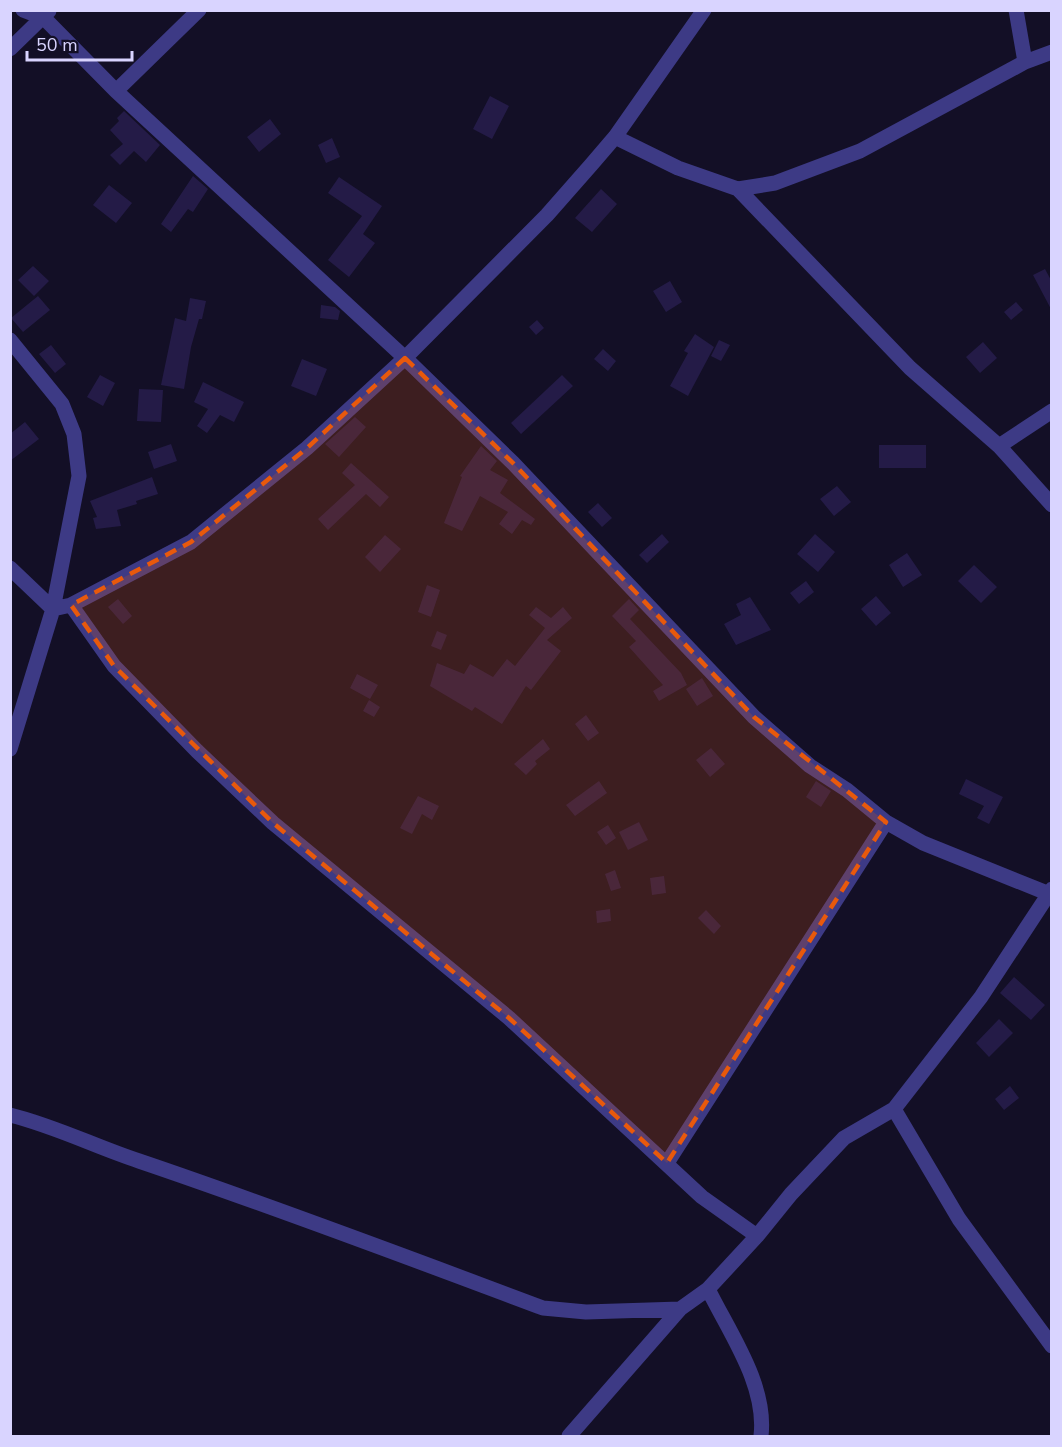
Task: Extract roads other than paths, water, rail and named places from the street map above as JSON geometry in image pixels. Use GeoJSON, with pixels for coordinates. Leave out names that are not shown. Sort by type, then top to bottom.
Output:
{"type":"FeatureCollection","features":[{"type":"Feature","properties":{"kind":"street"},"geometry":{"type":"LineString","coordinates":[[23,10],[46,14],[116,91],[405,358],[513,463],[754,717],[810,766],[847,790],[886,822],[923,843],[1050,892],[981,997],[894,1109],[844,1138],[791,1194],[757,1236],[708,1289],[680,1309],[569,1437]]}},
{"type":"Feature","properties":{"kind":"street"},"geometry":{"type":"LineString","coordinates":[[116,91],[199,10]]}},
{"type":"Feature","properties":{"kind":"street"},"geometry":{"type":"LineString","coordinates":[[53,609],[71,605],[191,542],[307,448],[405,358],[547,215],[615,137],[704,10]]}},
{"type":"Feature","properties":{"kind":"street"},"geometry":{"type":"LineString","coordinates":[[1016,10],[1024,62]]}},
{"type":"Feature","properties":{"kind":"street"},"geometry":{"type":"LineString","coordinates":[[10,49],[46,14]]}},
{"type":"Feature","properties":{"kind":"street"},"geometry":{"type":"LineString","coordinates":[[738,189],[775,183],[860,150],[1024,62],[1052,52]]}},
{"type":"Feature","properties":{"kind":"street"},"geometry":{"type":"LineString","coordinates":[[615,137],[678,168],[738,189],[910,368],[999,446],[1052,505]]}},
{"type":"Feature","properties":{"kind":"street"},"geometry":{"type":"LineString","coordinates":[[10,340],[62,404],[74,434],[80,476],[53,609],[10,749]]}},
{"type":"Feature","properties":{"kind":"street"},"geometry":{"type":"LineString","coordinates":[[999,446],[1052,411]]}},
{"type":"Feature","properties":{"kind":"street"},"geometry":{"type":"LineString","coordinates":[[10,568],[53,609]]}},
{"type":"Feature","properties":{"kind":"street"},"geometry":{"type":"LineString","coordinates":[[71,605],[114,666],[197,751],[273,823],[509,1018],[702,1197],[757,1236]]}},
{"type":"Feature","properties":{"kind":"street"},"geometry":{"type":"LineString","coordinates":[[666,1163],[886,822]]}},
{"type":"Feature","properties":{"kind":"street"},"geometry":{"type":"LineString","coordinates":[[894,1109],[959,1219],[1052,1346]]}},
{"type":"Feature","properties":{"kind":"street"},"geometry":{"type":"LineString","coordinates":[[10,1115],[268,1205],[543,1308],[586,1312],[680,1309]]}},
{"type":"Feature","properties":{"kind":"street"},"geometry":{"type":"LineString","coordinates":[[708,1289],[753,1377],[763,1423],[761,1437]]}}]}
